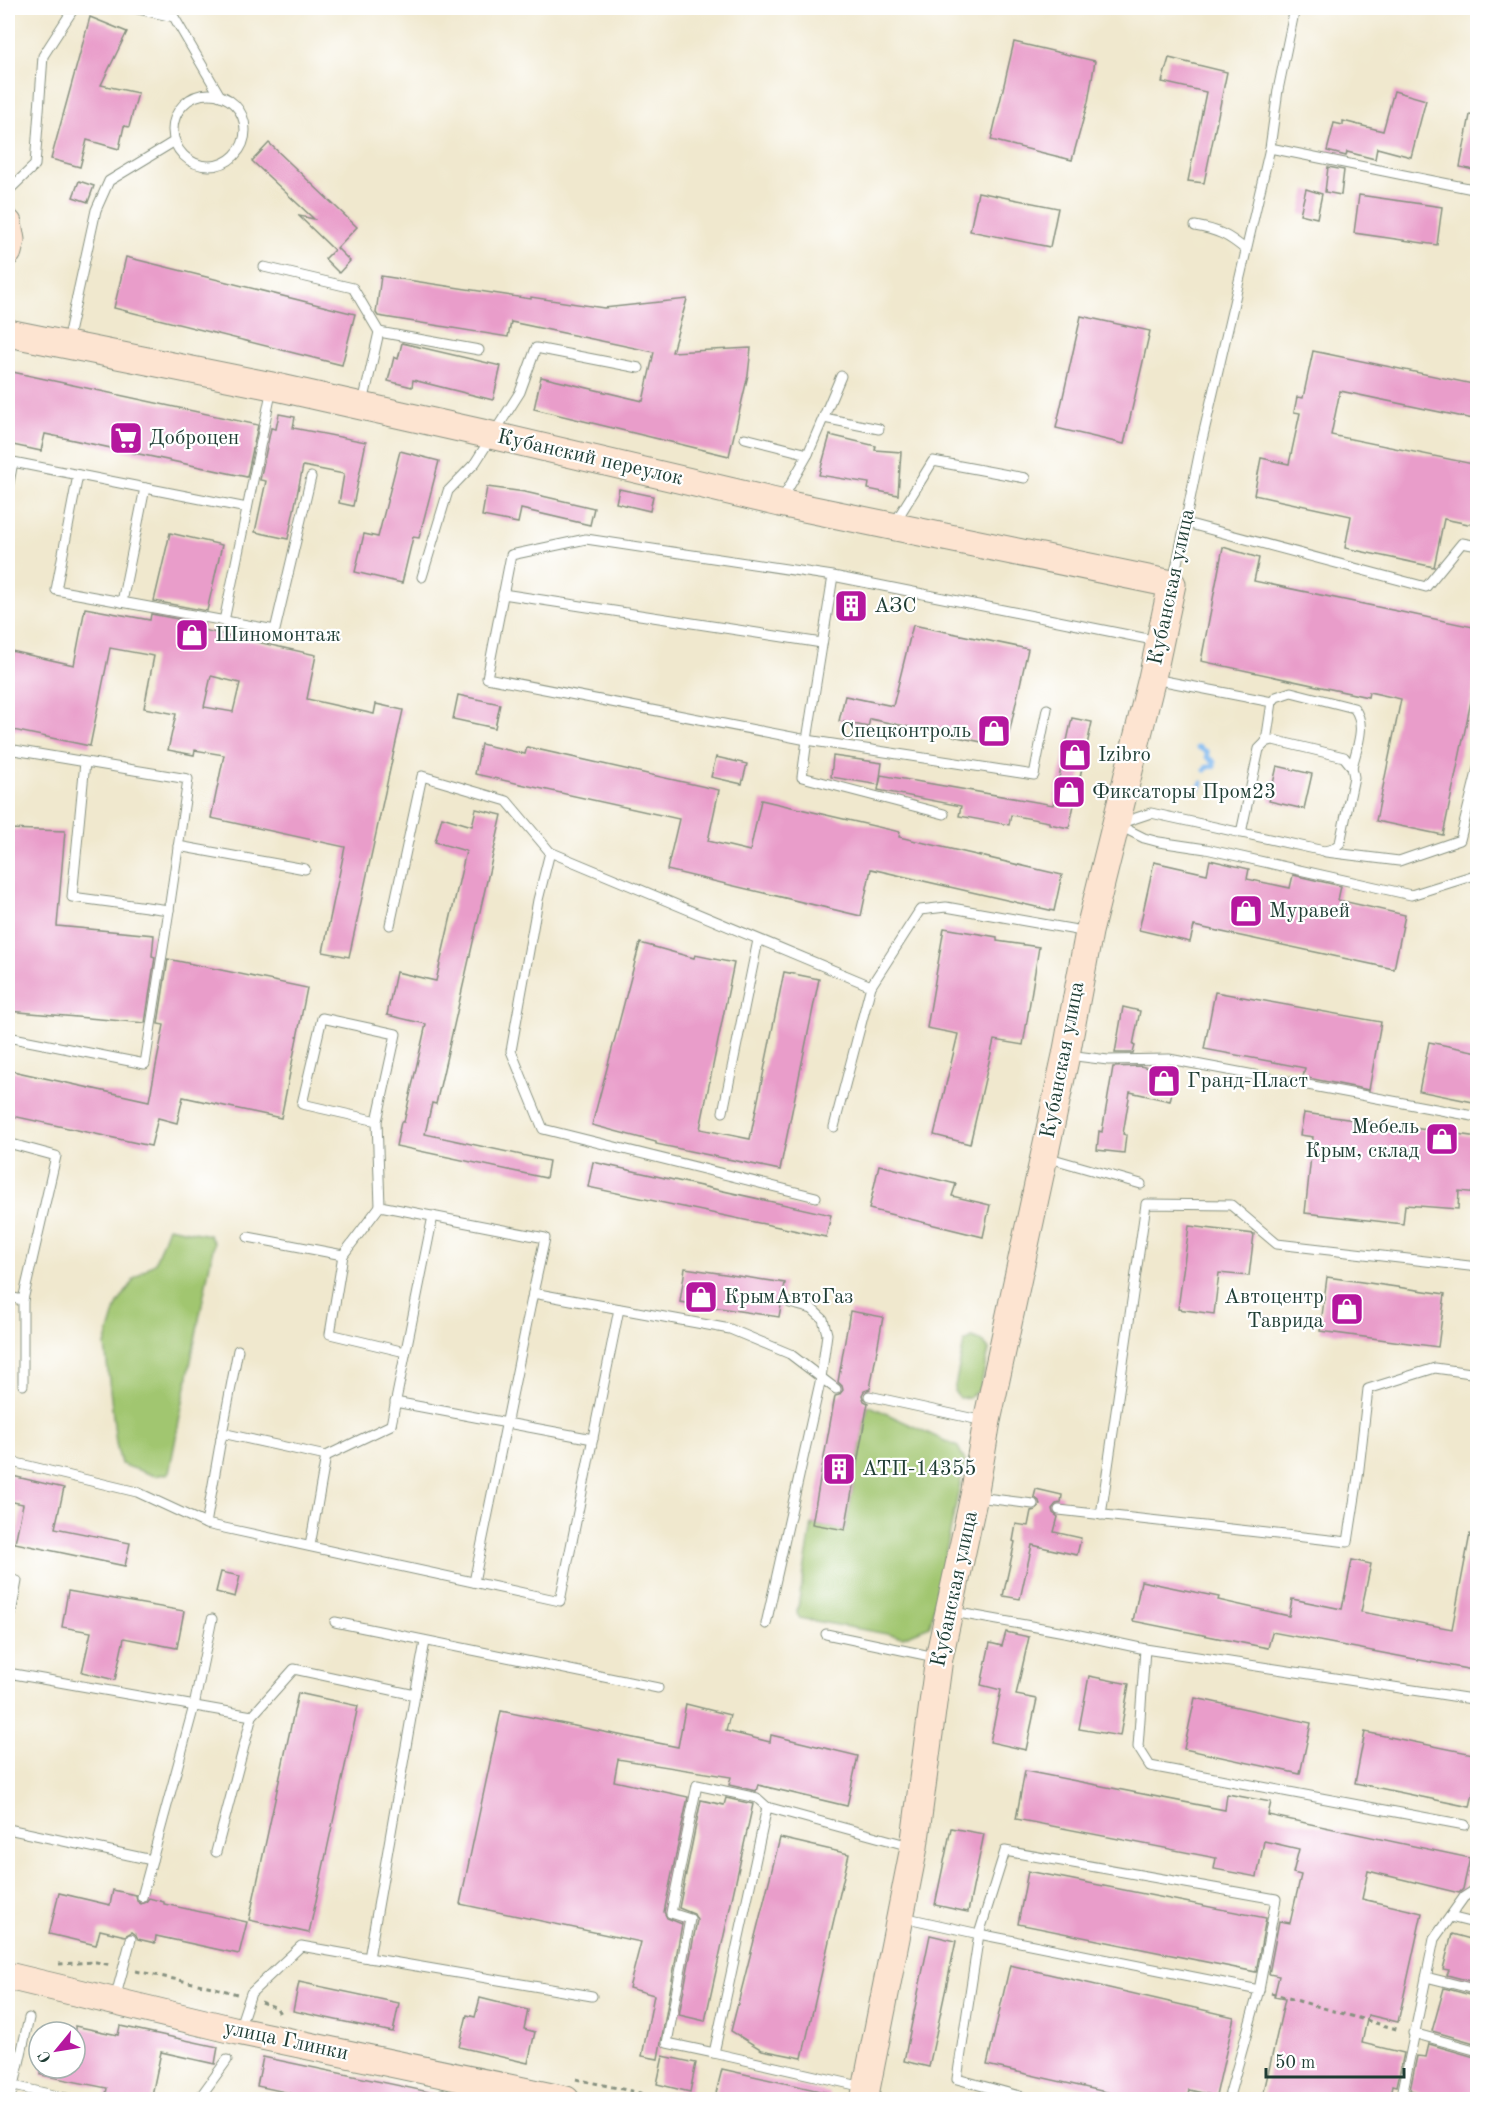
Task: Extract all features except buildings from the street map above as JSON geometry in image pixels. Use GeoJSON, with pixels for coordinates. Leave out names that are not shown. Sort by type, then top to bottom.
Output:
{"type":"FeatureCollection","features":[{"type":"Feature","properties":{"kind":"main road","name":"Кубанский переулок"},"geometry":{"type":"LineString","coordinates":[[8,333],[272,386],[780,503],[1172,584]]}},
{"type":"Feature","properties":{"kind":"main road","name":"Кубанская улица"},"geometry":{"type":"LineString","coordinates":[[865,2094],[914,1847],[939,1658],[974,1496],[987,1421],[1066,1055],[1089,932],[1152,678],[1172,584]]}},
{"type":"Feature","properties":{"kind":"main road","name":"улица Глинки"},"geometry":{"type":"LineString","coordinates":[[8,1976],[238,2031],[569,2089]]}},
{"type":"Feature","properties":{"kind":"lane"},"geometry":{"type":"LineString","coordinates":[[8,191],[35,165],[42,56],[74,8]]}},
{"type":"Feature","properties":{"kind":"lane"},"geometry":{"type":"LineString","coordinates":[[133,8],[174,17],[220,96]]}},
{"type":"Feature","properties":{"kind":"lane","name":"Кубанская улица"},"geometry":{"type":"LineString","coordinates":[[1172,584],[1202,440],[1270,148],[1278,90],[1295,8]]}},
{"type":"Feature","properties":{"kind":"lane"},"geometry":{"type":"LineString","coordinates":[[198,95],[220,96],[231,102],[239,111],[244,122],[244,135],[240,147],[223,163],[211,166],[198,164],[188,159],[180,151],[173,130],[175,119],[188,100],[198,95]]}},
{"type":"Feature","properties":{"kind":"lane"},"geometry":{"type":"LineString","coordinates":[[66,345],[96,210],[109,181],[175,141]]}},
{"type":"Feature","properties":{"kind":"lane"},"geometry":{"type":"LineString","coordinates":[[1270,148],[1451,187],[1478,190]]}},
{"type":"Feature","properties":{"kind":"lane"},"geometry":{"type":"LineString","coordinates":[[1195,226],[1230,236],[1246,250]]}},
{"type":"Feature","properties":{"kind":"lane"},"geometry":{"type":"LineString","coordinates":[[264,267],[353,288],[379,332],[362,406]]}},
{"type":"Feature","properties":{"kind":"lane"},"geometry":{"type":"LineString","coordinates":[[379,332],[479,350]]}},
{"type":"Feature","properties":{"kind":"lane"},"geometry":{"type":"LineString","coordinates":[[422,577],[448,491],[475,463],[519,392],[536,348],[639,368]]}},
{"type":"Feature","properties":{"kind":"lane"},"geometry":{"type":"LineString","coordinates":[[780,503],[808,454],[841,376]]}},
{"type":"Feature","properties":{"kind":"lane"},"geometry":{"type":"LineString","coordinates":[[224,621],[272,386]]}},
{"type":"Feature","properties":{"kind":"lane"},"geometry":{"type":"LineString","coordinates":[[824,418],[879,429]]}},
{"type":"Feature","properties":{"kind":"lane"},"geometry":{"type":"LineString","coordinates":[[745,438],[808,454]]}},
{"type":"Feature","properties":{"kind":"lane"},"geometry":{"type":"LineString","coordinates":[[8,488],[10,461],[247,508]]}},
{"type":"Feature","properties":{"kind":"lane"},"geometry":{"type":"LineString","coordinates":[[892,526],[933,461],[1025,478]]}},
{"type":"Feature","properties":{"kind":"lane"},"geometry":{"type":"LineString","coordinates":[[78,475],[56,590],[275,630],[312,477]]}},
{"type":"Feature","properties":{"kind":"lane"},"geometry":{"type":"LineString","coordinates":[[122,602],[145,488]]}},
{"type":"Feature","properties":{"kind":"lane"},"geometry":{"type":"LineString","coordinates":[[1186,523],[1426,587],[1462,543],[1478,546]]}},
{"type":"Feature","properties":{"kind":"lane"},"geometry":{"type":"LineString","coordinates":[[1047,710],[1034,775],[807,740],[487,678],[511,555],[586,539],[833,576],[1159,641]]}},
{"type":"Feature","properties":{"kind":"lane"},"geometry":{"type":"LineString","coordinates":[[833,576],[802,777],[944,814]]}},
{"type":"Feature","properties":{"kind":"lane"},"geometry":{"type":"LineString","coordinates":[[503,594],[822,643]]}},
{"type":"Feature","properties":{"kind":"lane"},"geometry":{"type":"LineString","coordinates":[[1152,678],[1272,702]]}},
{"type":"Feature","properties":{"kind":"lane"},"geometry":{"type":"LineString","coordinates":[[1266,742],[1272,702],[1276,697],[1291,692],[1354,708],[1360,716],[1361,727],[1352,766],[1354,777],[1340,843],[1333,849],[1324,851]]}},
{"type":"Feature","properties":{"kind":"lane"},"geometry":{"type":"LineString","coordinates":[[1241,833],[1259,749],[1266,742],[1273,740],[1344,757],[1352,766]]}},
{"type":"Feature","properties":{"kind":"lane"},"geometry":{"type":"LineString","coordinates":[[8,749],[188,779],[145,1064],[8,1037]]}},
{"type":"Feature","properties":{"kind":"lane"},"geometry":{"type":"LineString","coordinates":[[85,762],[72,897],[169,910]]}},
{"type":"Feature","properties":{"kind":"lane"},"geometry":{"type":"LineString","coordinates":[[1116,824],[1151,813],[1324,851],[1399,861],[1460,840],[1478,768]]}},
{"type":"Feature","properties":{"kind":"lane"},"geometry":{"type":"LineString","coordinates":[[390,925],[422,776],[507,801],[550,852],[871,986]]}},
{"type":"Feature","properties":{"kind":"lane"},"geometry":{"type":"LineString","coordinates":[[1116,824],[1144,838],[1158,842],[1206,849],[1411,896],[1478,874]]}},
{"type":"Feature","properties":{"kind":"lane"},"geometry":{"type":"LineString","coordinates":[[178,846],[305,869]]}},
{"type":"Feature","properties":{"kind":"lane"},"geometry":{"type":"LineString","coordinates":[[550,852],[538,900],[511,1051],[543,1129],[816,1197]]}},
{"type":"Feature","properties":{"kind":"lane"},"geometry":{"type":"LineString","coordinates":[[834,1127],[871,986],[920,910],[946,907],[1089,932]]}},
{"type":"Feature","properties":{"kind":"lane"},"geometry":{"type":"LineString","coordinates":[[723,1112],[758,940]]}},
{"type":"Feature","properties":{"kind":"lane"},"geometry":{"type":"LineString","coordinates":[[377,1121],[302,1104],[322,1018],[396,1034],[377,1121],[380,1206],[343,1255],[330,1334],[405,1352]]}},
{"type":"Feature","properties":{"kind":"lane"},"geometry":{"type":"LineString","coordinates":[[1066,1055],[1108,1060],[1169,1059],[1478,1117]]}},
{"type":"Feature","properties":{"kind":"lane"},"geometry":{"type":"LineString","coordinates":[[8,1143],[56,1156],[23,1300],[23,1385]]}},
{"type":"Feature","properties":{"kind":"lane"},"geometry":{"type":"LineString","coordinates":[[1044,1157],[1141,1184]]}},
{"type":"Feature","properties":{"kind":"lane"},"geometry":{"type":"LineString","coordinates":[[1101,1515],[1146,1204],[1231,1205],[1277,1244],[1478,1267]]}},
{"type":"Feature","properties":{"kind":"lane"},"geometry":{"type":"LineString","coordinates":[[380,1206],[544,1238],[474,1582]]}},
{"type":"Feature","properties":{"kind":"lane"},"geometry":{"type":"LineString","coordinates":[[206,1524],[222,1433],[326,1456],[391,1425],[433,1216]]}},
{"type":"Feature","properties":{"kind":"lane"},"geometry":{"type":"LineString","coordinates":[[248,1237],[343,1255]]}},
{"type":"Feature","properties":{"kind":"lane"},"geometry":{"type":"LineString","coordinates":[[533,1293],[730,1329],[790,1354],[836,1389]]}},
{"type":"Feature","properties":{"kind":"lane"},"geometry":{"type":"LineString","coordinates":[[8,1297],[23,1300]]}},
{"type":"Feature","properties":{"kind":"lane"},"geometry":{"type":"LineString","coordinates":[[766,1624],[821,1378],[827,1334],[823,1319],[812,1309],[790,1303]]}},
{"type":"Feature","properties":{"kind":"lane"},"geometry":{"type":"LineString","coordinates":[[8,1461],[137,1492],[206,1524],[560,1601],[619,1309]]}},
{"type":"Feature","properties":{"kind":"lane"},"geometry":{"type":"LineString","coordinates":[[221,1439],[238,1350]]}},
{"type":"Feature","properties":{"kind":"lane"},"geometry":{"type":"LineString","coordinates":[[1059,1509],[1348,1542],[1368,1389],[1436,1368],[1478,1374]]}},
{"type":"Feature","properties":{"kind":"lane"},"geometry":{"type":"LineString","coordinates":[[869,1396],[987,1421]]}},
{"type":"Feature","properties":{"kind":"lane"},"geometry":{"type":"LineString","coordinates":[[395,1402],[593,1439]]}},
{"type":"Feature","properties":{"kind":"lane"},"geometry":{"type":"LineString","coordinates":[[310,1546],[326,1456]]}},
{"type":"Feature","properties":{"kind":"lane"},"geometry":{"type":"LineString","coordinates":[[974,1496],[1033,1504]]}},
{"type":"Feature","properties":{"kind":"lane"},"geometry":{"type":"LineString","coordinates":[[8,1579],[17,1581],[8,1630]]}},
{"type":"Feature","properties":{"kind":"lane"},"geometry":{"type":"LineString","coordinates":[[950,1612],[1070,1633],[1145,1650],[1472,1699]]}},
{"type":"Feature","properties":{"kind":"lane"},"geometry":{"type":"LineString","coordinates":[[142,1897],[194,1706],[212,1619]]}},
{"type":"Feature","properties":{"kind":"lane"},"geometry":{"type":"LineString","coordinates":[[335,1622],[658,1688]]}},
{"type":"Feature","properties":{"kind":"lane"},"geometry":{"type":"LineString","coordinates":[[826,1634],[939,1658]]}},
{"type":"Feature","properties":{"kind":"lane"},"geometry":{"type":"LineString","coordinates":[[369,1958],[425,1642]]}},
{"type":"Feature","properties":{"kind":"lane"},"geometry":{"type":"LineString","coordinates":[[1145,1650],[1138,1747],[1150,1766],[1465,1825]]}},
{"type":"Feature","properties":{"kind":"lane"},"geometry":{"type":"LineString","coordinates":[[216,1852],[252,1716],[294,1669],[415,1695]]}},
{"type":"Feature","properties":{"kind":"lane"},"geometry":{"type":"LineString","coordinates":[[8,1673],[252,1716]]}},
{"type":"Feature","properties":{"kind":"lane"},"geometry":{"type":"LineString","coordinates":[[865,2094],[714,2053],[667,2043],[690,1919],[671,1913],[697,1785],[757,1798],[767,1807],[914,1847]]}},
{"type":"Feature","properties":{"kind":"lane"},"geometry":{"type":"LineString","coordinates":[[714,2053],[767,1807]]}},
{"type":"Feature","properties":{"kind":"lane"},"geometry":{"type":"LineString","coordinates":[[8,1829],[152,1860]]}},
{"type":"Feature","properties":{"kind":"lane"},"geometry":{"type":"LineString","coordinates":[[1034,2100],[957,2079],[979,1934],[1005,1851],[1276,1899],[1259,1990],[1228,2100]]}},
{"type":"Feature","properties":{"kind":"lane"},"geometry":{"type":"LineString","coordinates":[[1401,2100],[1434,1939],[1464,1897],[1478,1888]]}},
{"type":"Feature","properties":{"kind":"lane"},"geometry":{"type":"LineString","coordinates":[[900,1916],[1259,1990]]}},
{"type":"Feature","properties":{"kind":"lane"},"geometry":{"type":"LineString","coordinates":[[1450,1917],[1478,1924]]}},
{"type":"Feature","properties":{"kind":"lane"},"geometry":{"type":"LineString","coordinates":[[114,2001],[131,1940]]}},
{"type":"Feature","properties":{"kind":"lane"},"geometry":{"type":"LineString","coordinates":[[238,2031],[251,1993],[301,1946],[592,1996]]}},
{"type":"Feature","properties":{"kind":"lane"},"geometry":{"type":"LineString","coordinates":[[1426,1977],[1478,1990]]}},
{"type":"Feature","properties":{"kind":"lane"},"geometry":{"type":"LineString","coordinates":[[9,2100],[29,2018]]}},
{"type":"Feature","properties":{"kind":"lane"},"geometry":{"type":"LineString","coordinates":[[1413,2033],[1478,2051]]}},
{"type":"Feature","properties":{"kind":"lane"},"geometry":{"type":"LineString","coordinates":[[198,2100],[227,2060]]}},
{"type":"Feature","properties":{"kind":"lane"},"geometry":{"type":"LineString","coordinates":[[14,2086],[75,2100]]}},
{"type":"Feature","properties":{"kind":"path"},"geometry":{"type":"LineString","coordinates":[[51,1964],[96,1962],[119,1967]]}},
{"type":"Feature","properties":{"kind":"path"},"geometry":{"type":"LineString","coordinates":[[131,1970],[212,1987],[249,1998],[277,2008],[284,2020]]}},
{"type":"Feature","properties":{"kind":"path"},"geometry":{"type":"LineString","coordinates":[[1259,1990],[1413,2033]]}},
{"type":"Feature","properties":{"kind":"path"},"geometry":{"type":"LineString","coordinates":[[569,2089],[672,2100]]}},
{"type":"Feature","properties":{"kind":"green space"},"geometry":{"type":"Polygon","coordinates":[[[168,1227],[209,1235],[214,1243],[169,1473],[155,1476],[121,1464],[116,1443],[105,1345],[117,1305],[135,1278],[155,1262],[168,1227]]]}},
{"type":"Feature","properties":{"kind":"green space"},"geometry":{"type":"Polygon","coordinates":[[[972,1338],[983,1342],[989,1350],[980,1389],[969,1397],[959,1398],[954,1391],[964,1343],[972,1338]]]}},
{"type":"Feature","properties":{"kind":"green space"},"geometry":{"type":"Polygon","coordinates":[[[868,1405],[958,1447],[965,1461],[930,1626],[903,1637],[799,1618],[797,1613],[812,1524],[845,1530],[868,1405]]]}},
{"type":"Feature","properties":{"kind":"waterway"},"geometry":{"type":"LineString","coordinates":[[1198,747],[1207,752],[1207,757],[1214,762],[1214,766],[1207,767],[1205,770]]}},
{"type":"Feature","properties":{"kind":"waterway"},"geometry":{"type":"LineString","coordinates":[[1199,788],[1202,783]]}},
{"type":"Feature","properties":{"kind":"place","name":"Доброцен"},"geometry":{"type":"Point","coordinates":[126,438]}},
{"type":"Feature","properties":{"kind":"place","name":"АЗС"},"geometry":{"type":"Point","coordinates":[851,606]}},
{"type":"Feature","properties":{"kind":"place","name":"Шиномонтаж"},"geometry":{"type":"Point","coordinates":[192,635]}},
{"type":"Feature","properties":{"kind":"place","name":"Спецконтроль"},"geometry":{"type":"Point","coordinates":[994,731]}},
{"type":"Feature","properties":{"kind":"place","name":"Izibro"},"geometry":{"type":"Point","coordinates":[1075,755]}},
{"type":"Feature","properties":{"kind":"place","name":"Фиксаторы Пром23"},"geometry":{"type":"Point","coordinates":[1069,792]}},
{"type":"Feature","properties":{"kind":"place","name":"Муравей"},"geometry":{"type":"Point","coordinates":[1246,911]}},
{"type":"Feature","properties":{"kind":"place","name":"Гранд-Пласт"},"geometry":{"type":"Point","coordinates":[1164,1081]}},
{"type":"Feature","properties":{"kind":"place","name":"Мебель Крым, склад"},"geometry":{"type":"Point","coordinates":[1442,1139]}},
{"type":"Feature","properties":{"kind":"place","name":"КрымАвтоГаз"},"geometry":{"type":"Point","coordinates":[701,1297]}},
{"type":"Feature","properties":{"kind":"place","name":"Автоцентр Таврида"},"geometry":{"type":"Point","coordinates":[1347,1309]}},
{"type":"Feature","properties":{"kind":"place","name":"АТП-14355"},"geometry":{"type":"Point","coordinates":[839,1469]}}]}
